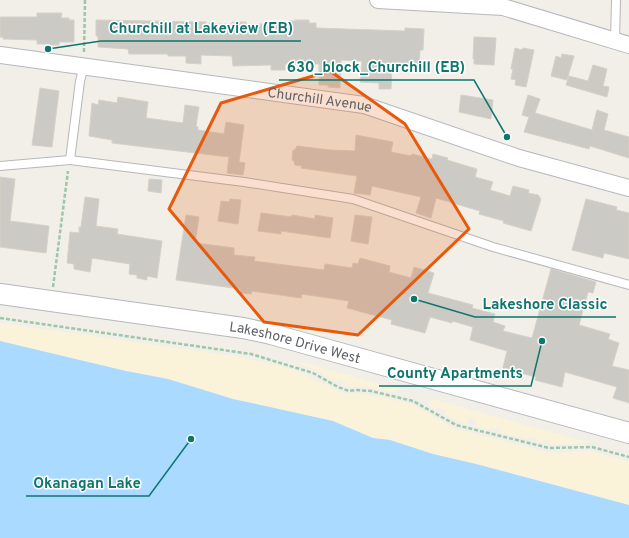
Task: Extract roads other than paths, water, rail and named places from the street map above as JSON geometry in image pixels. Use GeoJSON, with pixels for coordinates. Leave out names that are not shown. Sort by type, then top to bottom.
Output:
{"type":"FeatureCollection","features":[{"type":"Feature","properties":{"kind":"street"},"geometry":{"type":"LineString","coordinates":[[378,0],[503,7],[515,5],[622,43]]}},
{"type":"Feature","properties":{"kind":"street","name":"Churchill Avenue"},"geometry":{"type":"LineString","coordinates":[[0,55],[364,105],[519,158],[629,188]]}},
{"type":"Feature","properties":{"kind":"street","name":"Lakeshore Drive West"},"geometry":{"type":"LineString","coordinates":[[0,294],[243,328],[271,334],[629,433]]}},
{"type":"Feature","properties":{"kind":"lane"},"geometry":{"type":"LineString","coordinates":[[616,0],[622,43]]}},
{"type":"Feature","properties":{"kind":"lane"},"geometry":{"type":"LineString","coordinates":[[70,160],[80,81],[84,67]]}},
{"type":"Feature","properties":{"kind":"lane"},"geometry":{"type":"LineString","coordinates":[[0,166],[70,160],[244,182],[352,199],[494,248],[629,285]]}},
{"type":"Feature","properties":{"kind":"water"},"geometry":{"type":"Polygon","coordinates":[[[0,341],[126,371],[168,379],[233,399],[333,421],[373,438],[390,440],[433,454],[629,505],[629,538],[0,538],[0,341]]]}},
{"type":"Feature","properties":{"kind":"place","name":"Churchill at Lakeview (EB)"},"geometry":{"type":"Point","coordinates":[48,49]}},
{"type":"Feature","properties":{"kind":"place","name":"630_block_Churchill (EB)"},"geometry":{"type":"Point","coordinates":[507,137]}},
{"type":"Feature","properties":{"kind":"place","name":"Lakeshore Classic"},"geometry":{"type":"Point","coordinates":[414,299]}},
{"type":"Feature","properties":{"kind":"place","name":"County Apartments"},"geometry":{"type":"Point","coordinates":[542,341]}},
{"type":"Feature","properties":{"kind":"place","name":"Okanagan Lake"},"geometry":{"type":"Point","coordinates":[191,439]}}]}
